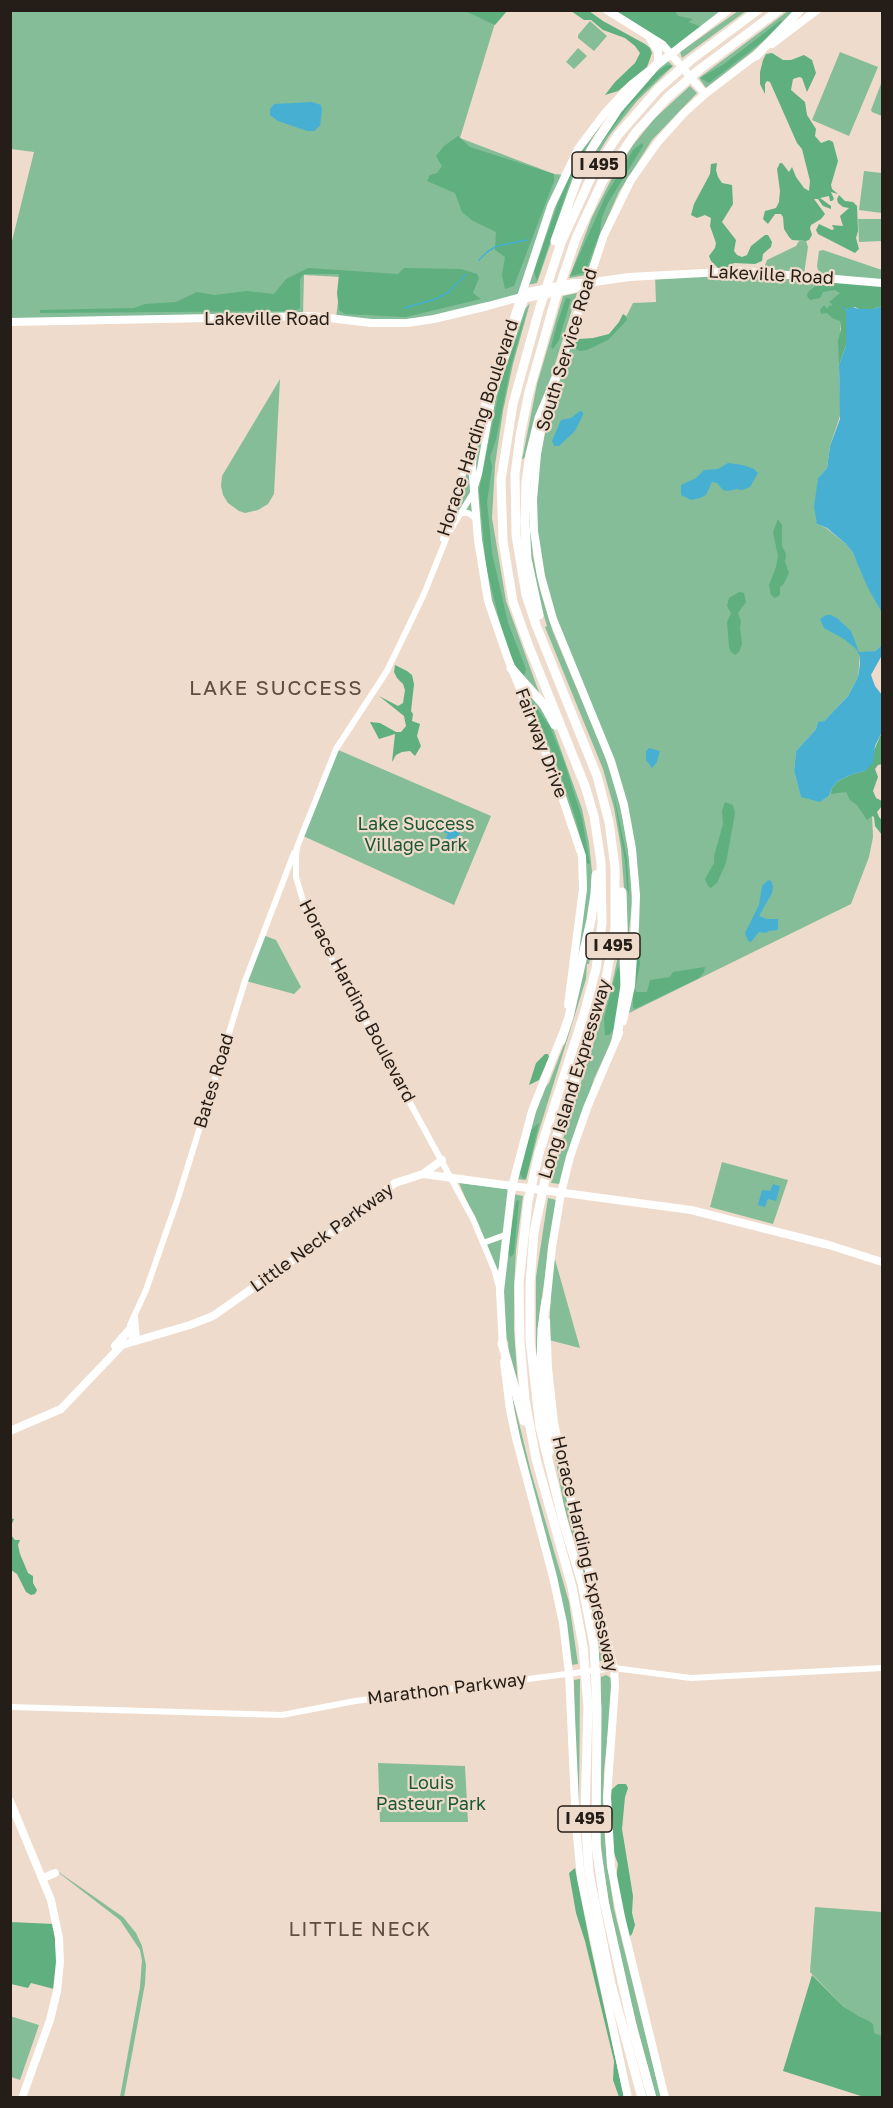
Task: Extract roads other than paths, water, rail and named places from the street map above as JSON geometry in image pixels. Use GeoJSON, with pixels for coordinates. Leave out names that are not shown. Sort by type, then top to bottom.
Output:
{"type":"FeatureCollection","features":[{"type":"Feature","properties":{"kind":"highway","name":"I 495"},"geometry":{"type":"LineString","coordinates":[[548,272],[576,207],[601,160],[637,112],[674,74],[758,10]]}},
{"type":"Feature","properties":{"kind":"highway","name":"Long Island Expressway"},"geometry":{"type":"LineString","coordinates":[[652,2097],[621,1982],[602,1891],[596,1845],[597,1710],[594,1645],[582,1583],[563,1521],[540,1427],[532,1370],[530,1284],[534,1232],[556,1135],[608,974],[616,914],[613,851],[597,776],[526,596],[518,550],[514,505],[516,459],[522,421],[535,369],[562,278],[582,224],[610,169],[636,132],[682,84],[779,10]]}},
{"type":"Feature","properties":{"kind":"highway"},"geometry":{"type":"LineString","coordinates":[[756,56],[800,10]]}},
{"type":"Feature","properties":{"kind":"highway"},"geometry":{"type":"LineString","coordinates":[[548,272],[576,180],[591,150],[618,109],[658,63]]}},
{"type":"Feature","properties":{"kind":"highway","name":"Long Island Expressway"},"geometry":{"type":"LineString","coordinates":[[548,272],[513,404],[503,465],[501,511],[504,556],[513,602],[523,631],[575,758],[594,816],[601,862],[602,901],[599,946],[588,1000],[534,1172],[528,1201],[521,1256],[519,1312],[523,1381],[536,1459],[579,1618],[587,1686],[585,1814],[589,1873],[611,1984],[642,2097]]}},
{"type":"Feature","properties":{"kind":"highway"},"geometry":{"type":"LineString","coordinates":[[555,380],[541,410],[530,454],[526,482],[525,521],[527,559],[532,587],[542,626],[555,658],[560,683]]}},
{"type":"Feature","properties":{"kind":"highway"},"geometry":{"type":"LineString","coordinates":[[511,668],[546,708],[575,758]]}},
{"type":"Feature","properties":{"kind":"highway"},"geometry":{"type":"LineString","coordinates":[[559,1044],[569,1017],[596,894],[595,865],[585,786]]}},
{"type":"Feature","properties":{"kind":"highway"},"geometry":{"type":"LineString","coordinates":[[613,851],[621,881],[625,986],[617,1037]]}},
{"type":"Feature","properties":{"kind":"highway"},"geometry":{"type":"LineString","coordinates":[[546,1301],[542,1329],[544,1401],[551,1458],[563,1521]]}},
{"type":"Feature","properties":{"kind":"highway"},"geometry":{"type":"LineString","coordinates":[[502,1343],[515,1394],[536,1459]]}},
{"type":"Feature","properties":{"kind":"main road"},"geometry":{"type":"LineString","coordinates":[[607,10],[648,35],[671,53],[705,94]]}},
{"type":"Feature","properties":{"kind":"main road"},"geometry":{"type":"LineString","coordinates":[[525,296],[554,199],[578,149],[613,103],[658,63],[728,10]]}},
{"type":"Feature","properties":{"kind":"main road","name":"South Service Road"},"geometry":{"type":"LineString","coordinates":[[624,1016],[631,987],[636,910],[629,827],[611,761],[553,619],[544,591],[536,545],[533,500],[542,424],[607,228],[632,180],[665,133],[705,94],[817,10]]}},
{"type":"Feature","properties":{"kind":"main road"},"geometry":{"type":"LineString","coordinates":[[648,35],[672,44],[691,38]]}},
{"type":"Feature","properties":{"kind":"main road"},"geometry":{"type":"LineString","coordinates":[[648,35],[658,51],[658,63]]}},
{"type":"Feature","properties":{"kind":"main road","name":"Lakeville Road"},"geometry":{"type":"LineString","coordinates":[[10,322],[312,316],[371,323],[408,323],[434,319],[574,283],[723,271],[771,272],[882,283]]}},
{"type":"Feature","properties":{"kind":"main road","name":"Horace Harding Boulevard"},"geometry":{"type":"LineString","coordinates":[[474,439],[525,296]]}},
{"type":"Feature","properties":{"kind":"main road","name":"Fairway Drive"},"geometry":{"type":"LineString","coordinates":[[474,439],[472,465],[474,490],[480,556],[488,601],[499,638],[554,772],[579,845],[583,867],[582,897],[568,1003],[559,1044]]}},
{"type":"Feature","properties":{"kind":"main road","name":"Horace Harding Expressway"},"geometry":{"type":"LineString","coordinates":[[624,1016],[581,1124],[561,1192],[546,1301],[548,1368],[554,1423],[571,1501],[614,1668],[615,1693],[607,1797],[611,1866],[621,1917],[665,2097]]}},
{"type":"Feature","properties":{"kind":"main road","name":"Horace Harding Expressway"},"geometry":{"type":"LineString","coordinates":[[559,1044],[532,1111],[512,1187],[500,1291],[502,1343],[510,1410],[553,1577],[573,1673],[576,1826],[581,1878],[628,2097]]}},
{"type":"Feature","properties":{"kind":"main road"},"geometry":{"type":"LineString","coordinates":[[423,1174],[442,1160]]}},
{"type":"Feature","properties":{"kind":"main road","name":"Little Neck Parkway"},"geometry":{"type":"LineString","coordinates":[[10,1431],[61,1409],[122,1344],[190,1325],[213,1316],[334,1230],[395,1183],[423,1174],[692,1210],[829,1245],[882,1262]]}},
{"type":"Feature","properties":{"kind":"main road"},"geometry":{"type":"LineString","coordinates":[[111,1354],[115,1345],[129,1329]]}},
{"type":"Feature","properties":{"kind":"main road"},"geometry":{"type":"LineString","coordinates":[[10,1801],[51,1900],[59,1938],[60,1962],[57,1991],[51,2015],[21,2097]]}},
{"type":"Feature","properties":{"kind":"main road"},"geometry":{"type":"LineString","coordinates":[[42,1878],[55,1873]]}},
{"type":"Feature","properties":{"kind":"street","name":"Horace Harding Boulevard"},"geometry":{"type":"LineString","coordinates":[[500,1291],[497,1277],[483,1243],[451,1178],[306,911],[296,878],[297,847],[336,749],[387,671],[424,594],[448,534],[474,490],[493,396],[525,296]]}},
{"type":"Feature","properties":{"kind":"street","name":"Horace Harding Boulevard"},"geometry":{"type":"LineString","coordinates":[[438,560],[474,439]]}},
{"type":"Feature","properties":{"kind":"street"},"geometry":{"type":"LineString","coordinates":[[460,513],[468,513],[477,519]]}},
{"type":"Feature","properties":{"kind":"street","name":"Bates Road"},"geometry":{"type":"LineString","coordinates":[[129,1329],[178,1198],[245,981],[297,847]]}},
{"type":"Feature","properties":{"kind":"street"},"geometry":{"type":"LineString","coordinates":[[483,1243],[505,1235]]}},
{"type":"Feature","properties":{"kind":"street","name":"Bates Road"},"geometry":{"type":"LineString","coordinates":[[134,1340],[135,1317]]}},
{"type":"Feature","properties":{"kind":"street"},"geometry":{"type":"LineString","coordinates":[[129,1329],[134,1340]]}},
{"type":"Feature","properties":{"kind":"street","name":"Marathon Parkway"},"geometry":{"type":"LineString","coordinates":[[10,1707],[282,1715],[355,1701],[601,1669],[614,1668],[691,1678],[882,1668]]}},
{"type":"Feature","properties":{"kind":"water"},"geometry":{"type":"Polygon","coordinates":[[[312,102],[321,105],[322,110],[320,126],[314,131],[307,131],[278,121],[270,115],[270,109],[274,104],[312,102]]]}},
{"type":"Feature","properties":{"kind":"water"},"geometry":{"type":"Polygon","coordinates":[[[882,306],[882,613],[853,553],[827,528],[817,524],[814,507],[818,478],[827,468],[830,446],[840,419],[839,365],[846,345],[846,310],[852,307],[873,309],[882,306]]]}},
{"type":"Feature","properties":{"kind":"water"},"geometry":{"type":"Polygon","coordinates":[[[580,411],[583,415],[575,431],[559,446],[554,446],[552,441],[561,420],[571,418],[580,411]]]}},
{"type":"Feature","properties":{"kind":"water"},"geometry":{"type":"Polygon","coordinates":[[[728,463],[743,465],[758,473],[750,487],[728,491],[712,482],[706,495],[700,498],[691,500],[681,495],[681,485],[696,478],[704,470],[718,469],[728,463]]]}},
{"type":"Feature","properties":{"kind":"water"},"geometry":{"type":"Polygon","coordinates":[[[826,615],[837,618],[851,631],[859,652],[875,651],[882,645],[882,655],[871,675],[882,695],[882,732],[875,746],[873,763],[865,771],[838,781],[829,796],[820,802],[801,797],[794,771],[796,751],[816,729],[818,722],[824,721],[848,696],[858,677],[860,664],[860,656],[856,649],[824,628],[820,619],[826,615]]]}},
{"type":"Feature","properties":{"kind":"water"},"geometry":{"type":"Polygon","coordinates":[[[649,748],[660,751],[657,762],[652,768],[646,760],[646,751],[649,748]]]}},
{"type":"Feature","properties":{"kind":"water"},"geometry":{"type":"Polygon","coordinates":[[[450,819],[463,824],[458,838],[454,837],[452,842],[445,839],[448,834],[444,832],[450,819]]]}},
{"type":"Feature","properties":{"kind":"water"},"geometry":{"type":"Polygon","coordinates":[[[768,880],[773,886],[772,893],[759,916],[778,919],[778,930],[759,932],[751,942],[748,941],[745,933],[759,905],[762,886],[768,880]]]}},
{"type":"Feature","properties":{"kind":"water"},"geometry":{"type":"Polygon","coordinates":[[[773,1184],[780,1186],[776,1201],[768,1199],[765,1207],[758,1205],[762,1190],[770,1191],[773,1184]]]}},
{"type":"Feature","properties":{"kind":"waterway"},"geometry":{"type":"LineString","coordinates":[[479,260],[497,246],[527,240]]}},
{"type":"Feature","properties":{"kind":"waterway"},"geometry":{"type":"LineString","coordinates":[[404,308],[436,299],[449,292],[466,274]]}},
{"type":"Feature","properties":{"kind":"waterway"},"geometry":{"type":"LineString","coordinates":[[842,307],[846,310]]}},
{"type":"Feature","properties":{"kind":"district","name":"LAKE SUCCESS"},"geometry":{"type":"Point","coordinates":[276,688]}},
{"type":"Feature","properties":{"kind":"district","name":"LITTLE NECK"},"geometry":{"type":"Point","coordinates":[360,1930]}},
{"type":"Feature","properties":{"kind":"park label","name":"Lake Success Village Park"},"geometry":{"type":"Point","coordinates":[416,834]}},
{"type":"Feature","properties":{"kind":"park label","name":"Louis Pasteur Park"},"geometry":{"type":"Point","coordinates":[431,1793]}}]}
